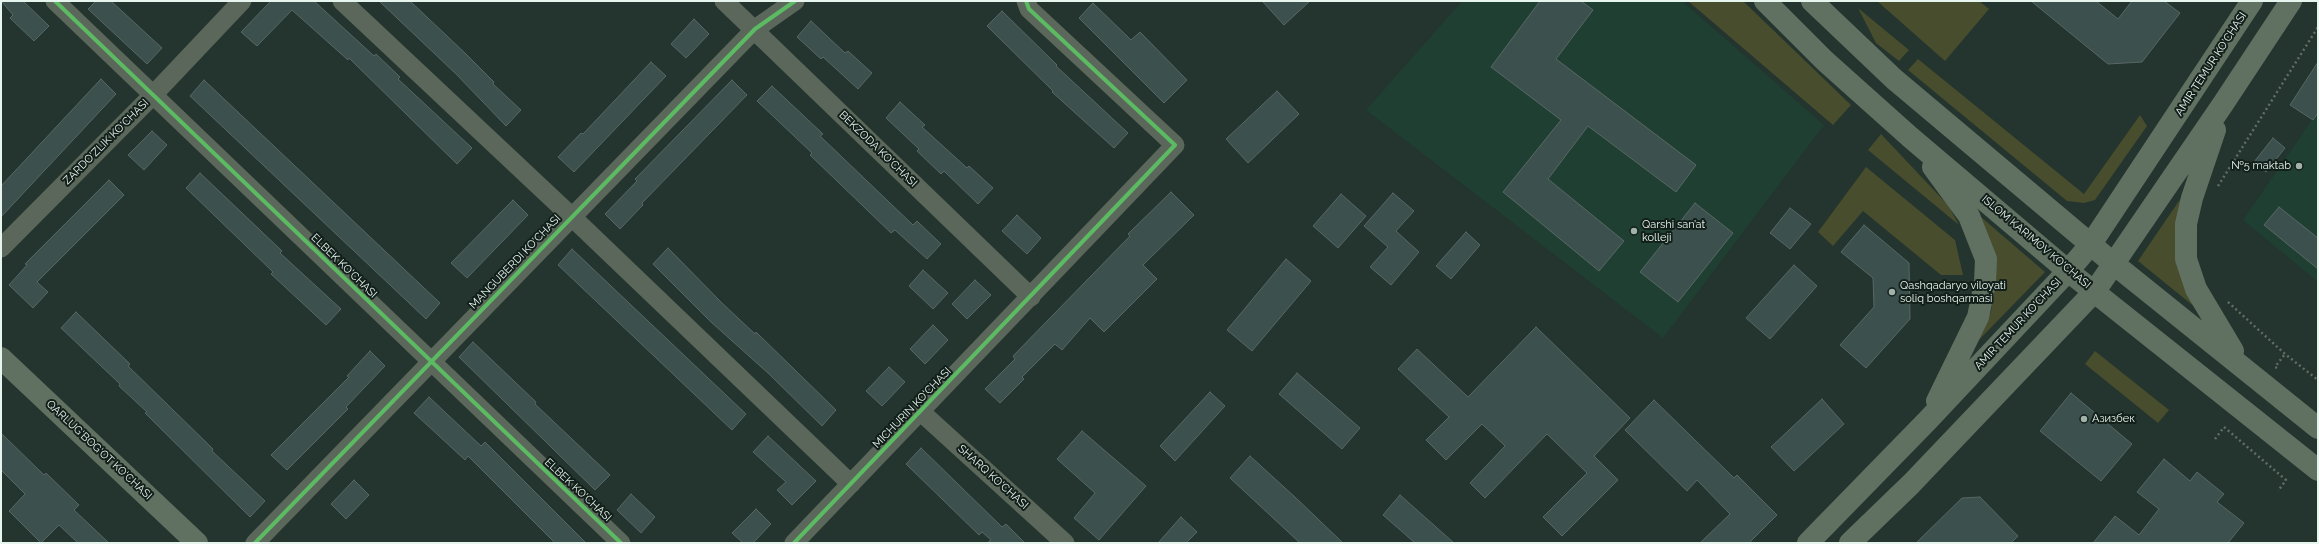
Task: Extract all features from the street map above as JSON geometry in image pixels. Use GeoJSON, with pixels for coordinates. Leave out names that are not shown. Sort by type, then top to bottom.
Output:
{"type":"FeatureCollection","features":[{"type":"Feature","properties":{"kind":"main road","name":"ISLOM KARIMOV KO‘CHASI"},"geometry":{"type":"LineString","coordinates":[[1765,1],[1825,61],[1910,137],[2068,271],[2318,470]]}},
{"type":"Feature","properties":{"kind":"main road"},"geometry":{"type":"LineString","coordinates":[[1812,1],[1894,79],[2114,264],[2318,428]]}},
{"type":"Feature","properties":{"kind":"main road","name":"AMIR TEMUR KO'CHASI"},"geometry":{"type":"LineString","coordinates":[[1808,543],[1928,420],[2068,271],[2091,244],[2252,1]]}},
{"type":"Feature","properties":{"kind":"main road"},"geometry":{"type":"LineString","coordinates":[[1850,543],[1911,484],[2095,291],[2223,104],[2291,1]]}},
{"type":"Feature","properties":{"kind":"main road"},"geometry":{"type":"LineString","coordinates":[[2223,104],[2192,198],[2186,224],[2186,259],[2196,289],[2242,366]]}},
{"type":"Feature","properties":{"kind":"main road"},"geometry":{"type":"LineString","coordinates":[[1910,137],[1969,216],[1986,259],[1985,283],[1978,316],[1928,420]]}},
{"type":"Feature","properties":{"kind":"main road","name":"QARLUG‘BOG‘OT KO‘CHASI"},"geometry":{"type":"LineString","coordinates":[[1,358],[197,543]]}},
{"type":"Feature","properties":{"kind":"street","name":"ELBEK KO'CHASI"},"geometry":{"type":"LineString","coordinates":[[55,1],[154,94],[430,362],[621,543]]}},
{"type":"Feature","properties":{"kind":"street","name":"ZARDO'ZLIK KO'CHASI"},"geometry":{"type":"LineString","coordinates":[[1,248],[154,94],[242,1]]}},
{"type":"Feature","properties":{"kind":"street"},"geometry":{"type":"LineString","coordinates":[[342,1],[572,217],[851,484]]}},
{"type":"Feature","properties":{"kind":"street","name":"BEKZODA KO'CHASI"},"geometry":{"type":"LineString","coordinates":[[724,1],[755,29],[1031,297]]}},
{"type":"Feature","properties":{"kind":"street","name":"MANGUBERDI KO'CHASI"},"geometry":{"type":"LineString","coordinates":[[255,543],[755,29],[795,1]]}},
{"type":"Feature","properties":{"kind":"street","name":"MICHURIN KO'CHASI"},"geometry":{"type":"LineString","coordinates":[[800,541],[851,484],[1175,145],[1030,9],[1026,1]]}},
{"type":"Feature","properties":{"kind":"street","name":"SHARQ KO'CHASI"},"geometry":{"type":"LineString","coordinates":[[921,412],[1065,543]]}},
{"type":"Feature","properties":{"kind":"path"},"geometry":{"type":"LineString","coordinates":[[2215,191],[2318,27]]}},
{"type":"Feature","properties":{"kind":"path"},"geometry":{"type":"LineString","coordinates":[[2227,301],[2285,354],[2318,380]]}},
{"type":"Feature","properties":{"kind":"path"},"geometry":{"type":"LineString","coordinates":[[2275,366],[2285,354]]}},
{"type":"Feature","properties":{"kind":"path"},"geometry":{"type":"LineString","coordinates":[[2214,439],[2224,427],[2286,480],[2278,491]]}},
{"type":"Feature","properties":{"kind":"shaded area","name":"Qarshi san’at kolleji"},"geometry":{"type":"Polygon","coordinates":[[[1462,1],[1682,1],[1824,125],[1663,338],[1366,110],[1462,1]]]}},
{"type":"Feature","properties":{"kind":"shaded area"},"geometry":{"type":"Polygon","coordinates":[[[1688,1],[1743,1],[1851,105],[1833,125],[1688,1]]]}},
{"type":"Feature","properties":{"kind":"shaded area"},"geometry":{"type":"Polygon","coordinates":[[[1877,1],[1979,1],[1989,9],[1945,61],[1877,1]]]}},
{"type":"Feature","properties":{"kind":"shaded area"},"geometry":{"type":"Polygon","coordinates":[[[1858,8],[1909,50],[1899,61],[1876,43],[1858,8]]]}},
{"type":"Feature","properties":{"kind":"shaded area"},"geometry":{"type":"Polygon","coordinates":[[[1918,59],[2084,194],[2140,115],[2147,126],[2095,200],[2084,203],[2067,201],[1908,70],[1918,59]]]}},
{"type":"Feature","properties":{"kind":"shaded area","name":"№5 maktab"},"geometry":{"type":"Polygon","coordinates":[[[2318,111],[2318,282],[2243,220],[2318,111]]]}},
{"type":"Feature","properties":{"kind":"shaded area"},"geometry":{"type":"Polygon","coordinates":[[[1881,134],[1948,205],[1959,225],[1868,150],[1881,134]]]}},
{"type":"Feature","properties":{"kind":"shaded area"},"geometry":{"type":"Polygon","coordinates":[[[1866,167],[1955,240],[1963,275],[1941,275],[1863,211],[1833,246],[1818,232],[1866,167]]]}},
{"type":"Feature","properties":{"kind":"shaded area"},"geometry":{"type":"Polygon","coordinates":[[[2181,198],[2175,233],[2175,258],[2183,284],[2196,308],[2138,261],[2181,198]]]}},
{"type":"Feature","properties":{"kind":"shaded area"},"geometry":{"type":"Polygon","coordinates":[[[1974,211],[2045,272],[1977,342],[1991,312],[1996,275],[1974,211]]]}},
{"type":"Feature","properties":{"kind":"shaded area"},"geometry":{"type":"Polygon","coordinates":[[[2095,351],[2169,410],[2158,423],[2085,364],[2095,351]]]}},
{"type":"Feature","properties":{"kind":"building"},"geometry":{"type":"Polygon","coordinates":[[[1,1],[23,1],[49,26],[34,41],[10,18],[13,15],[1,1]]]}},
{"type":"Feature","properties":{"kind":"building"},"geometry":{"type":"Polygon","coordinates":[[[96,1],[111,1],[162,48],[147,64],[88,9],[96,1]]]}},
{"type":"Feature","properties":{"kind":"building"},"geometry":{"type":"Polygon","coordinates":[[[271,1],[314,1],[374,56],[376,54],[400,77],[398,79],[472,148],[457,164],[349,58],[348,60],[292,10],[257,46],[241,32],[271,1]]]}},
{"type":"Feature","properties":{"kind":"building"},"geometry":{"type":"Polygon","coordinates":[[[379,1],[410,1],[466,54],[494,82],[493,84],[521,110],[506,126],[456,74],[379,1]]]}},
{"type":"Feature","properties":{"kind":"building"},"geometry":{"type":"Polygon","coordinates":[[[1262,1],[1310,1],[1284,25],[1262,1]]]}},
{"type":"Feature","properties":{"kind":"building"},"geometry":{"type":"Polygon","coordinates":[[[1540,1],[1581,1],[1593,10],[1556,59],[1696,165],[1676,192],[1588,126],[1548,179],[1624,241],[1599,271],[1503,192],[1561,120],[1491,67],[1540,1]]]}},
{"type":"Feature","properties":{"kind":"building"},"geometry":{"type":"Polygon","coordinates":[[[2031,1],[2096,1],[2118,19],[2132,1],[2164,1],[2180,13],[2142,62],[2108,64],[2031,1]]]}},
{"type":"Feature","properties":{"kind":"building"},"geometry":{"type":"Polygon","coordinates":[[[1093,3],[1131,40],[1140,32],[1187,80],[1164,103],[1079,18],[1093,3]]]}},
{"type":"Feature","properties":{"kind":"building"},"geometry":{"type":"Polygon","coordinates":[[[1002,11],[1057,65],[1056,66],[1128,133],[1114,148],[1052,92],[1053,91],[987,26],[1002,11]]]}},
{"type":"Feature","properties":{"kind":"building"},"geometry":{"type":"Polygon","coordinates":[[[694,19],[709,34],[686,58],[671,44],[694,19]]]}},
{"type":"Feature","properties":{"kind":"building"},"geometry":{"type":"Polygon","coordinates":[[[811,21],[845,53],[848,51],[872,73],[858,89],[823,57],[821,59],[797,37],[811,21]]]}},
{"type":"Feature","properties":{"kind":"building"},"geometry":{"type":"Polygon","coordinates":[[[651,62],[666,76],[574,172],[558,157],[581,133],[583,134],[651,62]]]}},
{"type":"Feature","properties":{"kind":"building"},"geometry":{"type":"Polygon","coordinates":[[[2318,62],[2318,113],[2313,120],[2290,105],[2318,62]]]}},
{"type":"Feature","properties":{"kind":"building"},"geometry":{"type":"Polygon","coordinates":[[[101,79],[116,94],[1,217],[1,186],[101,79]]]}},
{"type":"Feature","properties":{"kind":"building"},"geometry":{"type":"Polygon","coordinates":[[[204,80],[440,303],[426,319],[190,96],[204,80]]]}},
{"type":"Feature","properties":{"kind":"building"},"geometry":{"type":"Polygon","coordinates":[[[732,80],[747,95],[642,203],[643,205],[620,229],[605,214],[637,181],[635,179],[732,80]]]}},
{"type":"Feature","properties":{"kind":"building"},"geometry":{"type":"Polygon","coordinates":[[[772,86],[823,134],[820,136],[913,225],[917,221],[941,244],[927,259],[895,230],[891,233],[810,155],[812,153],[757,101],[772,86]]]}},
{"type":"Feature","properties":{"kind":"building"},"geometry":{"type":"Polygon","coordinates":[[[1277,91],[1299,114],[1248,163],[1226,139],[1277,91]]]}},
{"type":"Feature","properties":{"kind":"building"},"geometry":{"type":"Polygon","coordinates":[[[900,102],[925,125],[922,127],[967,168],[969,166],[993,188],[978,204],[944,171],[941,174],[917,151],[919,149],[886,118],[900,102]]]}},
{"type":"Feature","properties":{"kind":"building"},"geometry":{"type":"Polygon","coordinates":[[[152,131],[167,145],[144,170],[128,155],[152,131]]]}},
{"type":"Feature","properties":{"kind":"building"},"geometry":{"type":"Polygon","coordinates":[[[2273,138],[2285,148],[2266,172],[2254,162],[2273,138]]]}},
{"type":"Feature","properties":{"kind":"building"},"geometry":{"type":"Polygon","coordinates":[[[200,173],[282,251],[280,253],[341,309],[326,325],[271,274],[273,272],[186,188],[200,173]]]}},
{"type":"Feature","properties":{"kind":"building"},"geometry":{"type":"Polygon","coordinates":[[[109,180],[124,195],[37,282],[48,292],[33,308],[9,285],[27,265],[25,264],[109,180]]]}},
{"type":"Feature","properties":{"kind":"building"},"geometry":{"type":"Polygon","coordinates":[[[1171,192],[1194,215],[1143,265],[1157,279],[1104,332],[1090,318],[1062,350],[1055,344],[1022,377],[1024,379],[1000,403],[985,389],[1015,359],[1013,356],[1130,236],[1128,234],[1171,192]]]}},
{"type":"Feature","properties":{"kind":"building"},"geometry":{"type":"Polygon","coordinates":[[[1393,193],[1414,211],[1396,231],[1419,252],[1391,285],[1370,267],[1388,247],[1364,226],[1393,193]]]}},
{"type":"Feature","properties":{"kind":"building"},"geometry":{"type":"Polygon","coordinates":[[[1341,194],[1366,216],[1338,248],[1313,226],[1341,194]]]}},
{"type":"Feature","properties":{"kind":"building"},"geometry":{"type":"Polygon","coordinates":[[[513,200],[528,215],[467,278],[451,263],[513,200]]]}},
{"type":"Feature","properties":{"kind":"building"},"geometry":{"type":"Polygon","coordinates":[[[1695,203],[1733,233],[1678,302],[1640,272],[1695,203]]]}},
{"type":"Feature","properties":{"kind":"building"},"geometry":{"type":"Polygon","coordinates":[[[2279,207],[2318,238],[2318,269],[2264,225],[2279,207]]]}},
{"type":"Feature","properties":{"kind":"building"},"geometry":{"type":"Polygon","coordinates":[[[1790,208],[1811,224],[1790,249],[1770,233],[1790,208]]]}},
{"type":"Feature","properties":{"kind":"building"},"geometry":{"type":"Polygon","coordinates":[[[1017,215],[1041,238],[1027,254],[1002,231],[1017,215]]]}},
{"type":"Feature","properties":{"kind":"building","name":"Qashqadaryo viloyati soliq boshqarmasi"},"geometry":{"type":"Polygon","coordinates":[[[1864,225],[1909,263],[1910,319],[1866,368],[1840,345],[1874,307],[1873,278],[1841,252],[1864,225]]]}},
{"type":"Feature","properties":{"kind":"building"},"geometry":{"type":"Polygon","coordinates":[[[1466,232],[1480,245],[1451,279],[1436,266],[1466,232]]]}},
{"type":"Feature","properties":{"kind":"building"},"geometry":{"type":"Polygon","coordinates":[[[668,248],[722,303],[755,334],[756,332],[836,410],[822,426],[769,374],[711,322],[653,264],[668,248]]]}},
{"type":"Feature","properties":{"kind":"building"},"geometry":{"type":"Polygon","coordinates":[[[572,249],[746,414],[732,430],[558,265],[572,249]]]}},
{"type":"Feature","properties":{"kind":"building"},"geometry":{"type":"Polygon","coordinates":[[[1286,259],[1311,281],[1252,351],[1227,330],[1286,259]]]}},
{"type":"Feature","properties":{"kind":"building"},"geometry":{"type":"Polygon","coordinates":[[[1794,265],[1817,286],[1770,339],[1746,318],[1794,265]]]}},
{"type":"Feature","properties":{"kind":"building"},"geometry":{"type":"Polygon","coordinates":[[[923,270],[948,293],[933,309],[909,286],[923,270]]]}},
{"type":"Feature","properties":{"kind":"building"},"geometry":{"type":"Polygon","coordinates":[[[975,280],[991,295],[967,319],[952,304],[975,280]]]}},
{"type":"Feature","properties":{"kind":"building"},"geometry":{"type":"Polygon","coordinates":[[[76,312],[130,364],[128,366],[213,449],[212,451],[265,501],[250,517],[145,413],[147,412],[119,386],[120,384],[61,328],[76,312]]]}},
{"type":"Feature","properties":{"kind":"building"},"geometry":{"type":"Polygon","coordinates":[[[933,325],[948,340],[925,364],[910,349],[933,325]]]}},
{"type":"Feature","properties":{"kind":"building"},"geometry":{"type":"Polygon","coordinates":[[[1536,327],[1630,418],[1594,456],[1618,480],[1562,536],[1543,517],[1587,473],[1547,434],[1485,498],[1470,483],[1505,446],[1482,424],[1446,460],[1426,440],[1449,417],[1398,369],[1417,349],[1468,397],[1536,327]]]}},
{"type":"Feature","properties":{"kind":"building"},"geometry":{"type":"Polygon","coordinates":[[[473,342],[536,402],[535,404],[610,475],[595,490],[459,357],[473,342]]]}},
{"type":"Feature","properties":{"kind":"building"},"geometry":{"type":"Polygon","coordinates":[[[370,351],[385,366],[346,407],[348,409],[287,470],[271,455],[349,377],[347,376],[370,351]]]}},
{"type":"Feature","properties":{"kind":"building"},"geometry":{"type":"Polygon","coordinates":[[[889,367],[905,382],[882,406],[866,391],[889,367]]]}},
{"type":"Feature","properties":{"kind":"building"},"geometry":{"type":"Polygon","coordinates":[[[1297,373],[1360,428],[1342,449],[1279,394],[1297,373]]]}},
{"type":"Feature","properties":{"kind":"building"},"geometry":{"type":"Polygon","coordinates":[[[1210,392],[1225,406],[1175,461],[1160,446],[1210,392]]]}},
{"type":"Feature","properties":{"kind":"building"},"geometry":{"type":"Polygon","coordinates":[[[2071,393],[2132,444],[2101,481],[2040,431],[2071,393]]]}},
{"type":"Feature","properties":{"kind":"building"},"geometry":{"type":"Polygon","coordinates":[[[429,397],[481,446],[485,442],[586,543],[555,543],[468,456],[465,460],[414,413],[429,397]]]}},
{"type":"Feature","properties":{"kind":"building"},"geometry":{"type":"Polygon","coordinates":[[[1822,399],[1844,424],[1794,471],[1771,447],[1822,399]]]}},
{"type":"Feature","properties":{"kind":"building"},"geometry":{"type":"Polygon","coordinates":[[[1654,400],[1734,478],[1737,475],[1777,515],[1749,543],[1700,543],[1730,514],[1697,480],[1687,491],[1625,430],[1654,400]]]}},
{"type":"Feature","properties":{"kind":"building"},"geometry":{"type":"Polygon","coordinates":[[[1082,431],[1146,486],[1099,540],[1074,518],[1095,493],[1057,459],[1082,431]]]}},
{"type":"Feature","properties":{"kind":"building"},"geometry":{"type":"Polygon","coordinates":[[[1,433],[44,475],[46,473],[79,505],[74,510],[109,543],[78,543],[59,525],[41,543],[9,511],[25,494],[1,470],[1,433]]]}},
{"type":"Feature","properties":{"kind":"building"},"geometry":{"type":"Polygon","coordinates":[[[768,436],[816,481],[792,505],[777,490],[786,482],[753,452],[768,436]]]}},
{"type":"Feature","properties":{"kind":"building"},"geometry":{"type":"Polygon","coordinates":[[[921,448],[1002,527],[1006,524],[1025,543],[987,543],[991,540],[982,532],[979,535],[906,464],[921,448]]]}},
{"type":"Feature","properties":{"kind":"building"},"geometry":{"type":"Polygon","coordinates":[[[1250,456],[1343,543],[1300,543],[1230,478],[1250,456]]]}},
{"type":"Feature","properties":{"kind":"building"},"geometry":{"type":"Polygon","coordinates":[[[2164,459],[2190,481],[2197,472],[2224,494],[2217,502],[2244,523],[2228,543],[2093,543],[2115,516],[2139,535],[2159,509],[2137,492],[2164,459]]]}},
{"type":"Feature","properties":{"kind":"building"},"geometry":{"type":"Polygon","coordinates":[[[354,480],[369,495],[346,519],[331,504],[354,480]]]}},
{"type":"Feature","properties":{"kind":"building"},"geometry":{"type":"Polygon","coordinates":[[[631,494],[655,517],[641,533],[617,510],[631,494]]]}},
{"type":"Feature","properties":{"kind":"building"},"geometry":{"type":"Polygon","coordinates":[[[1400,495],[1454,543],[1415,543],[1383,515],[1400,495]]]}},
{"type":"Feature","properties":{"kind":"building"},"geometry":{"type":"Polygon","coordinates":[[[1980,497],[2018,536],[2011,543],[1916,543],[1962,498],[1980,497]]]}},
{"type":"Feature","properties":{"kind":"building"},"geometry":{"type":"Polygon","coordinates":[[[756,509],[771,524],[753,543],[743,543],[732,533],[756,509]]]}},
{"type":"Feature","properties":{"kind":"building"},"geometry":{"type":"Polygon","coordinates":[[[1181,517],[1197,532],[1186,543],[1158,543],[1181,517]]]}},
{"type":"Feature","properties":{"kind":"cycle path"},"geometry":{"type":"LineString","coordinates":[[55,1],[621,543]]}},
{"type":"Feature","properties":{"kind":"cycle path"},"geometry":{"type":"LineString","coordinates":[[255,543],[755,29],[795,1]]}},
{"type":"Feature","properties":{"kind":"cycle path"},"geometry":{"type":"LineString","coordinates":[[794,543],[1175,145],[1029,9],[1026,1]]}},
{"type":"Feature","properties":{"kind":"place","name":"№5 maktab"},"geometry":{"type":"Point","coordinates":[2299,166]}},
{"type":"Feature","properties":{"kind":"place","name":"Qarshi san’at kolleji"},"geometry":{"type":"Point","coordinates":[1634,231]}},
{"type":"Feature","properties":{"kind":"place","name":"Qashqadaryo viloyati soliq boshqarmasi"},"geometry":{"type":"Point","coordinates":[1892,292]}},
{"type":"Feature","properties":{"kind":"place","name":"Азизбек"},"geometry":{"type":"Point","coordinates":[2084,419]}}]}
